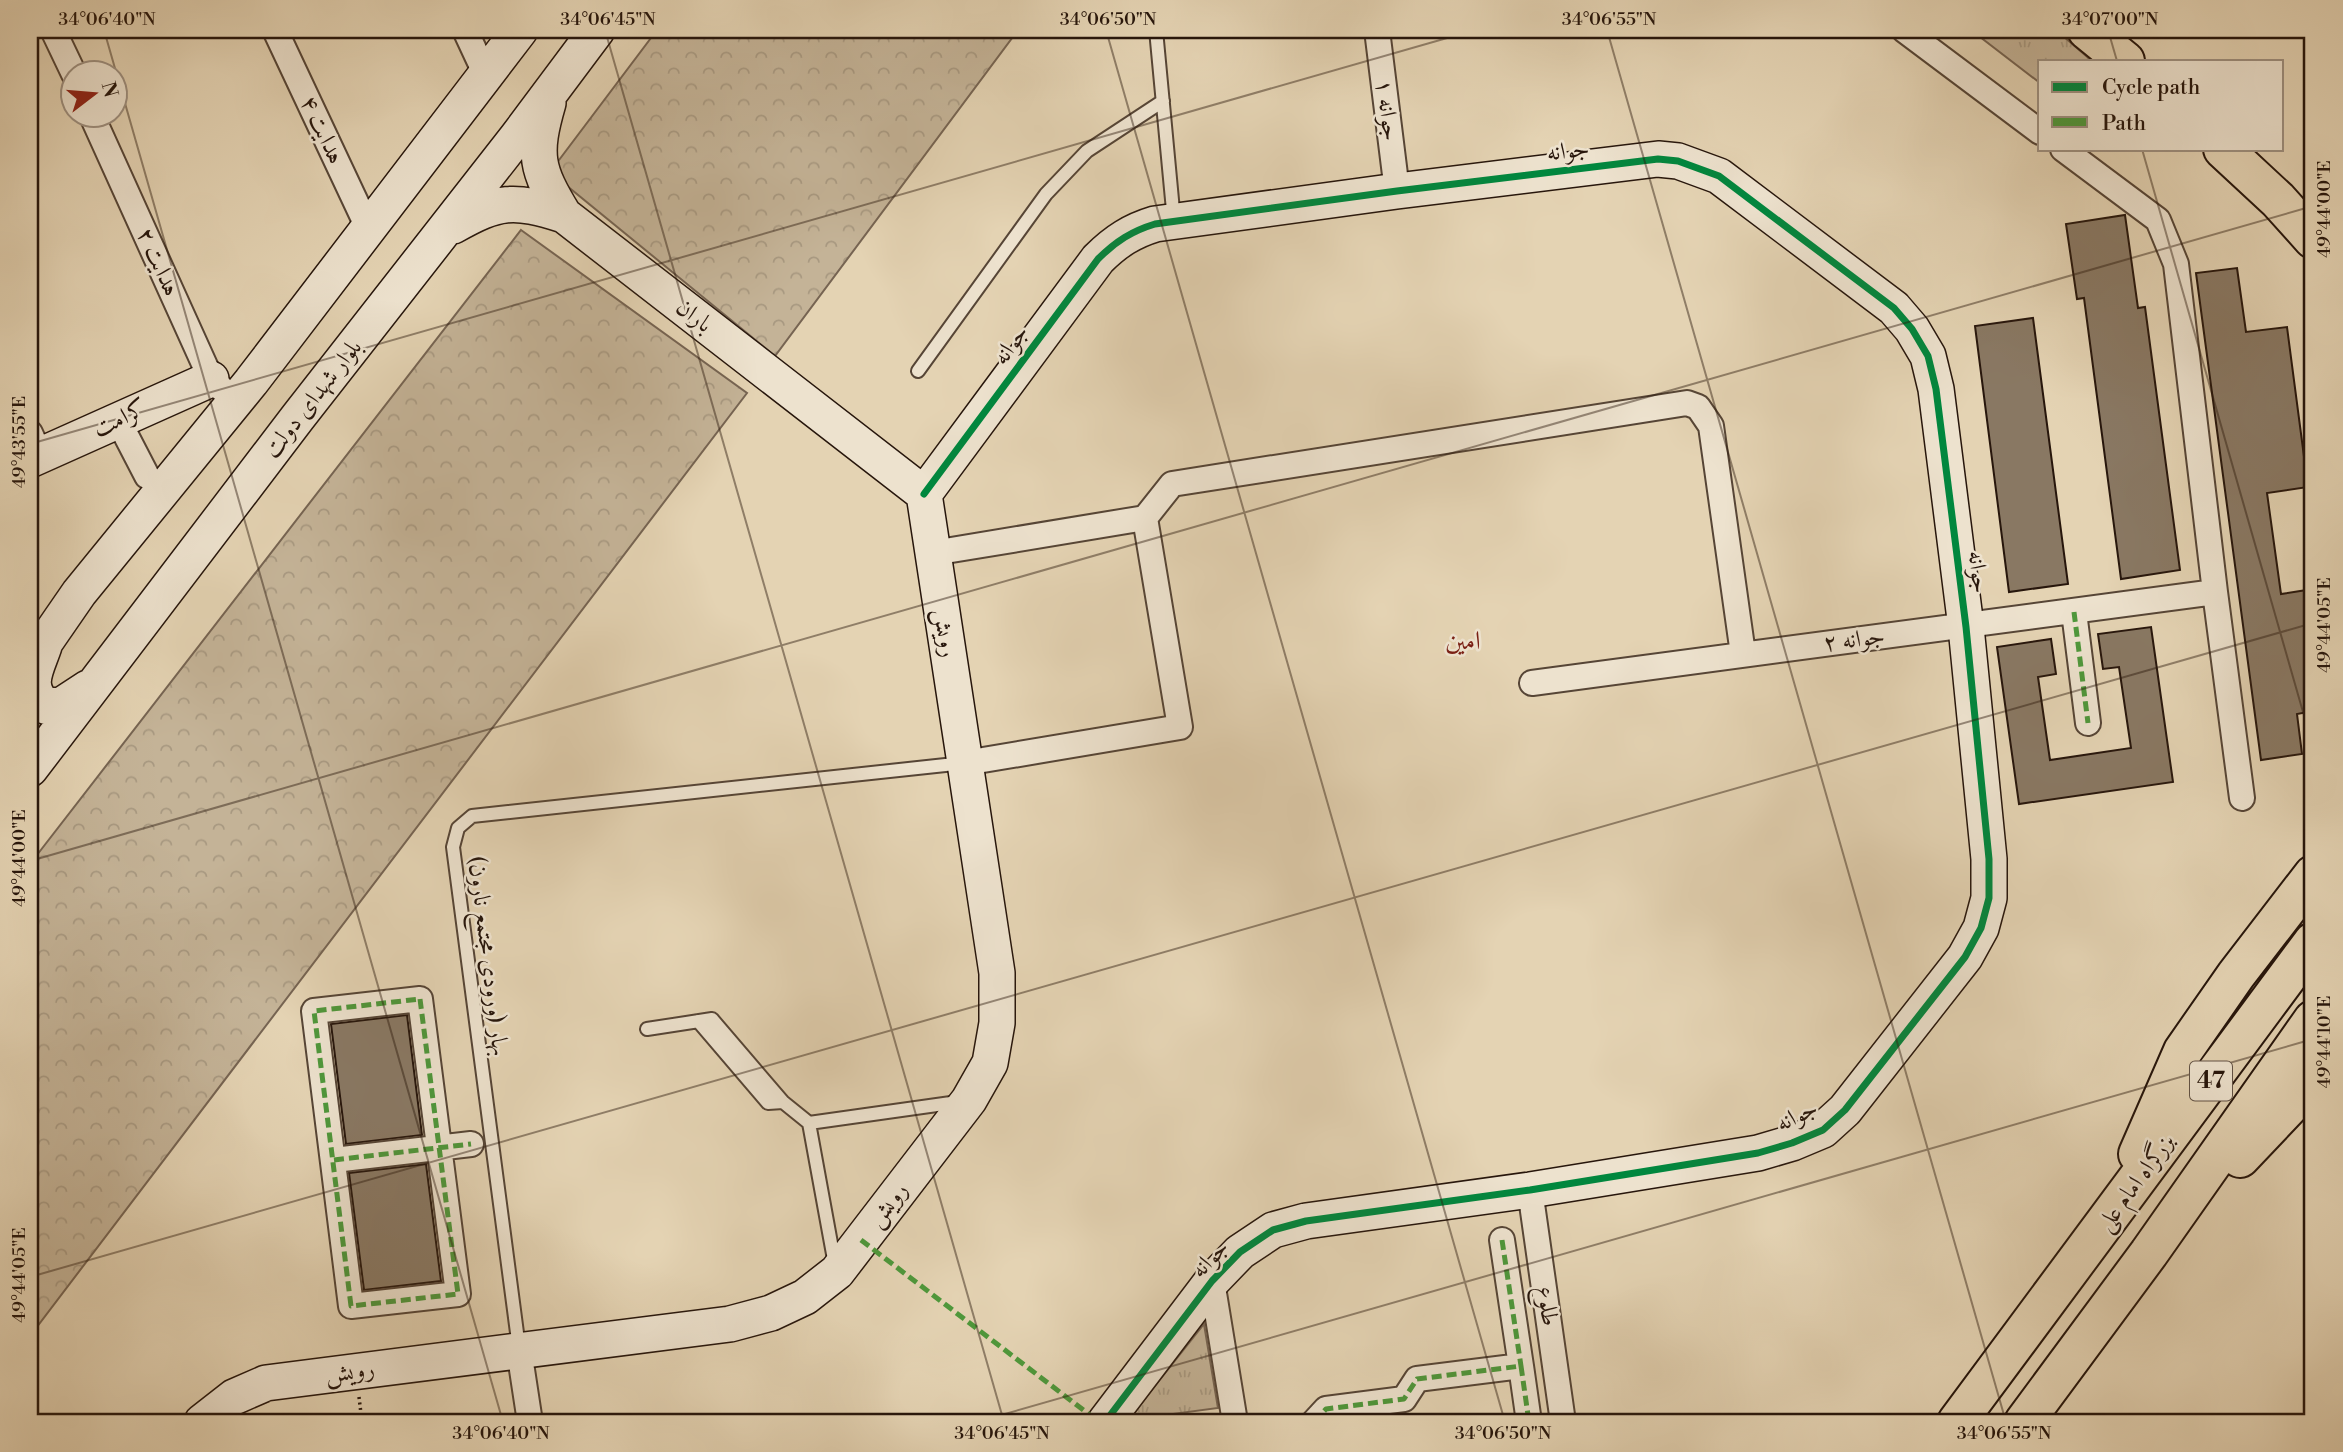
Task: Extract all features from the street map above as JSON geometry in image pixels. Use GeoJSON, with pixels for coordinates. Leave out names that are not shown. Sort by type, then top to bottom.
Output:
{"type":"FeatureCollection","features":[{"type":"Feature","properties":{"kind":"main road"},"geometry":{"type":"LineString","coordinates":[[2087,30],[2124,60]]}},
{"type":"Feature","properties":{"kind":"main road"},"geometry":{"type":"LineString","coordinates":[[2224,150],[2278,200],[2313,239]]}},
{"type":"Feature","properties":{"kind":"main road"},"geometry":{"type":"LineString","coordinates":[[2109,1220],[2183,1051],[2236,975],[2313,875]]}},
{"type":"Feature","properties":{"kind":"main road","name":"بزرگراه امام علی"},"geometry":{"type":"LineString","coordinates":[[1957,1422],[2313,942]]}},
{"type":"Feature","properties":{"kind":"main road","name":"بزرگراه امام علی"},"geometry":{"type":"LineString","coordinates":[[2024,1422],[2149,1253],[2313,1020]]}},
{"type":"Feature","properties":{"kind":"main road"},"geometry":{"type":"LineString","coordinates":[[2149,1253],[2313,1081]]}},
{"type":"Feature","properties":{"kind":"street"},"geometry":{"type":"LineString","coordinates":[[53,30],[67,60]]}},
{"type":"Feature","properties":{"kind":"street","name":"هدایت ۴"},"geometry":{"type":"LineString","coordinates":[[275,30],[369,230]]}},
{"type":"Feature","properties":{"kind":"street"},"geometry":{"type":"LineString","coordinates":[[465,30],[485,73]]}},
{"type":"Feature","properties":{"kind":"street"},"geometry":{"type":"LineString","coordinates":[[93,684],[62,705],[45,706],[35,697],[32,681],[37,655],[223,390],[369,230],[520,30]]}},
{"type":"Feature","properties":{"kind":"street","name":"بلوار شهدای دولت"},"geometry":{"type":"LineString","coordinates":[[30,769],[597,30]]}},
{"type":"Feature","properties":{"kind":"street","name":"جوانه ۱"},"geometry":{"type":"LineString","coordinates":[[1377,30],[1397,191]]}},
{"type":"Feature","properties":{"kind":"street"},"geometry":{"type":"LineString","coordinates":[[1904,30],[2038,130]]}},
{"type":"Feature","properties":{"kind":"street"},"geometry":{"type":"LineString","coordinates":[[552,92],[540,134],[539,163],[546,185],[564,215]]}},
{"type":"Feature","properties":{"kind":"street","name":"هدایت ۲"},"geometry":{"type":"LineString","coordinates":[[99,130],[223,390]]}},
{"type":"Feature","properties":{"kind":"street"},"geometry":{"type":"LineString","coordinates":[[2064,150],[2158,220],[2176,264],[2242,798]]}},
{"type":"Feature","properties":{"kind":"street","name":"جوانه"},"geometry":{"type":"LineString","coordinates":[[924,494],[1098,259],[1114,243],[1136,230],[1174,221],[1658,159],[1678,161],[1719,176],[1894,308],[1912,329],[1928,356],[1936,389],[1966,627],[1989,859],[1989,898],[1981,928],[1965,957],[1844,1110],[1824,1130],[1758,1153],[1530,1190],[1306,1222],[1273,1230],[1240,1252],[1212,1281],[1105,1422]]}},
{"type":"Feature","properties":{"kind":"street","name":"باران"},"geometry":{"type":"LineString","coordinates":[[445,230],[481,210],[508,204],[530,205],[564,215],[924,494]]}},
{"type":"Feature","properties":{"kind":"street","name":"کرامت"},"geometry":{"type":"LineString","coordinates":[[33,449],[118,420],[223,390]]}},
{"type":"Feature","properties":{"kind":"street"},"geometry":{"type":"LineString","coordinates":[[933,553],[1144,518],[1172,484],[1687,403],[1698,407],[1711,426],[1743,654]]}},
{"type":"Feature","properties":{"kind":"street"},"geometry":{"type":"LineString","coordinates":[[118,420],[147,476]]}},
{"type":"Feature","properties":{"kind":"street","name":"رویش"},"geometry":{"type":"LineString","coordinates":[[202,1422],[234,1397],[266,1382],[730,1324],[771,1313],[805,1297],[837,1272],[969,1100],[990,1063],[997,1023],[997,973],[924,494]]}},
{"type":"Feature","properties":{"kind":"street"},"geometry":{"type":"LineString","coordinates":[[965,763],[1180,727],[1144,518]]}},
{"type":"Feature","properties":{"kind":"street","name":"جوانه ۲"},"geometry":{"type":"LineString","coordinates":[[1532,683],[2215,592]]}},
{"type":"Feature","properties":{"kind":"street"},"geometry":{"type":"LineString","coordinates":[[2074,612],[2088,723]]}},
{"type":"Feature","properties":{"kind":"street"},"geometry":{"type":"LineString","coordinates":[[420,999],[458,1294],[351,1306],[334,1160],[314,1011],[420,999]]}},
{"type":"Feature","properties":{"kind":"street"},"geometry":{"type":"LineString","coordinates":[[334,1160],[481,1143]]}},
{"type":"Feature","properties":{"kind":"street","name":"طلوع"},"geometry":{"type":"LineString","coordinates":[[1530,1190],[1563,1422]]}},
{"type":"Feature","properties":{"kind":"street"},"geometry":{"type":"LineString","coordinates":[[1502,1240],[1529,1422]]}},
{"type":"Feature","properties":{"kind":"street"},"geometry":{"type":"LineString","coordinates":[[1212,1281],[1236,1422]]}},
{"type":"Feature","properties":{"kind":"street"},"geometry":{"type":"LineString","coordinates":[[519,1350],[530,1422]]}},
{"type":"Feature","properties":{"kind":"street"},"geometry":{"type":"LineString","coordinates":[[1314,1422],[1326,1409],[1404,1399],[1417,1379],[1521,1366]]}},
{"type":"Feature","properties":{"kind":"lane"},"geometry":{"type":"LineString","coordinates":[[1156,30],[1174,221]]}},
{"type":"Feature","properties":{"kind":"lane"},"geometry":{"type":"LineString","coordinates":[[919,371],[1046,194],[1087,151],[1163,101]]}},
{"type":"Feature","properties":{"kind":"lane","name":"بهار (ورودی مجتمع نارون)"},"geometry":{"type":"LineString","coordinates":[[519,1350],[481,1143],[453,847],[458,828],[472,816],[965,763]]}},
{"type":"Feature","properties":{"kind":"lane"},"geometry":{"type":"LineString","coordinates":[[647,1029],[698,1021],[768,1103],[783,1102],[810,1123],[837,1272]]}},
{"type":"Feature","properties":{"kind":"lane"},"geometry":{"type":"LineString","coordinates":[[810,1123],[969,1100]]}},
{"type":"Feature","properties":{"kind":"green space"},"geometry":{"type":"Polygon","coordinates":[[[657,30],[1018,30],[775,356],[550,172],[657,30]]]}},
{"type":"Feature","properties":{"kind":"green space"},"geometry":{"type":"Polygon","coordinates":[[[1971,30],[2056,30],[2091,60],[2038,60],[2038,81],[1971,30]]]}},
{"type":"Feature","properties":{"kind":"green space"},"geometry":{"type":"Polygon","coordinates":[[[521,230],[747,393],[30,1336],[30,864],[521,230]]]}},
{"type":"Feature","properties":{"kind":"green space"},"geometry":{"type":"Polygon","coordinates":[[[1204,1324],[1218,1408],[1128,1420],[1204,1324]]]}},
{"type":"Feature","properties":{"kind":"building"},"geometry":{"type":"Polygon","coordinates":[[[2125,215],[2138,308],[2145,307],[2180,570],[2121,579],[2084,298],[2077,299],[2066,224],[2125,215]]]}},
{"type":"Feature","properties":{"kind":"building"},"geometry":{"type":"Polygon","coordinates":[[[2237,268],[2246,332],[2287,327],[2308,487],[2267,493],[2281,594],[2313,589],[2313,711],[2297,714],[2302,754],[2261,760],[2196,273],[2237,268]]]}},
{"type":"Feature","properties":{"kind":"building"},"geometry":{"type":"Polygon","coordinates":[[[2033,318],[2068,584],[2009,592],[1975,326],[2033,318]]]}},
{"type":"Feature","properties":{"kind":"building"},"geometry":{"type":"Polygon","coordinates":[[[2151,627],[2173,782],[2019,804],[1997,647],[2051,639],[2056,674],[2038,677],[2050,760],[2131,748],[2119,667],[2103,669],[2098,634],[2151,627]]]}},
{"type":"Feature","properties":{"kind":"building"},"geometry":{"type":"Polygon","coordinates":[[[407,1015],[422,1135],[346,1144],[331,1024],[407,1015]]]}},
{"type":"Feature","properties":{"kind":"building"},"geometry":{"type":"Polygon","coordinates":[[[426,1164],[441,1281],[364,1290],[349,1173],[426,1164]]]}},
{"type":"Feature","properties":{"kind":"marked path"},"geometry":{"type":"LineString","coordinates":[[2074,612],[2088,723]]}},
{"type":"Feature","properties":{"kind":"marked path"},"geometry":{"type":"LineString","coordinates":[[420,999],[458,1294],[351,1306],[314,1011],[420,999]]}},
{"type":"Feature","properties":{"kind":"marked path"},"geometry":{"type":"LineString","coordinates":[[334,1160],[471,1144]]}},
{"type":"Feature","properties":{"kind":"marked path"},"geometry":{"type":"LineString","coordinates":[[861,1240],[1099,1422]]}},
{"type":"Feature","properties":{"kind":"marked path"},"geometry":{"type":"LineString","coordinates":[[1502,1240],[1521,1366]]}},
{"type":"Feature","properties":{"kind":"marked path"},"geometry":{"type":"LineString","coordinates":[[1314,1422],[1326,1409],[1404,1399],[1417,1379],[1521,1366],[1529,1422]]}},
{"type":"Feature","properties":{"kind":"cycle path"},"geometry":{"type":"LineString","coordinates":[[924,494],[1098,259],[1132,233],[1155,224],[1658,159],[1678,161],[1719,176],[1894,308],[1912,329],[1928,356],[1936,389],[1966,627],[1989,859],[1989,898],[1981,928],[1965,957],[1845,1110],[1823,1130],[1758,1153],[1530,1190],[1306,1221],[1273,1230],[1240,1252],[1212,1281],[1105,1422]]}},
{"type":"Feature","properties":{"kind":"district","name":"امین"},"geometry":{"type":"Point","coordinates":[1463,641]}}]}
